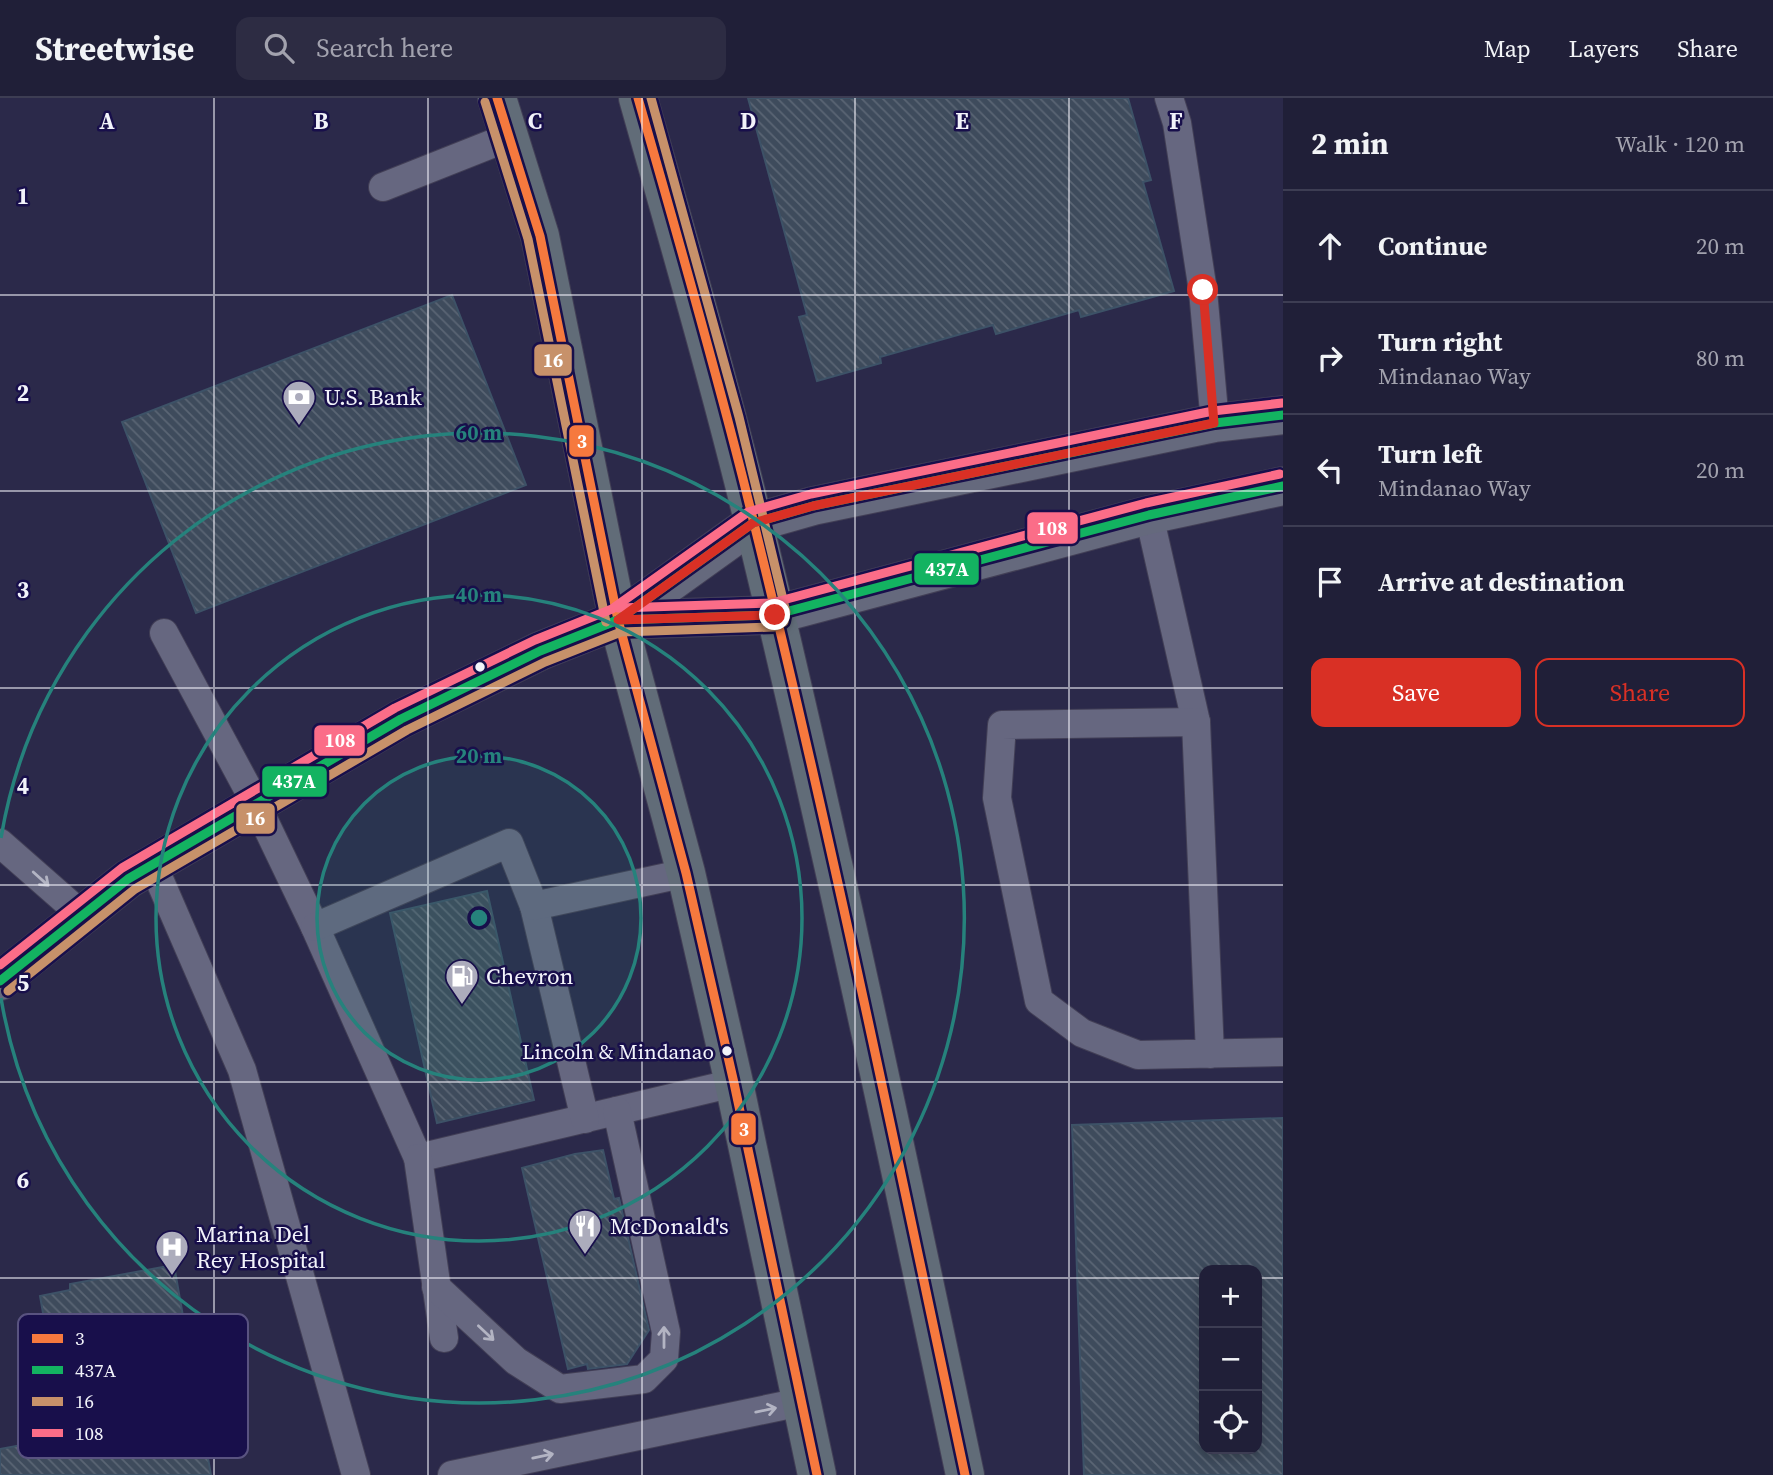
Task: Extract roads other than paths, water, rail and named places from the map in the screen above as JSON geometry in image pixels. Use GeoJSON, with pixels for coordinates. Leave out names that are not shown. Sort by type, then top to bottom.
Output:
{"type":"FeatureCollection","features":[{"type":"Feature","properties":{"kind":"highway"},"geometry":{"type":"LineString","coordinates":[[497,98],[540,236],[618,620],[686,873],[734,1083],[817,1475]]}},
{"type":"Feature","properties":{"kind":"highway"},"geometry":{"type":"LineString","coordinates":[[638,98],[701,320],[775,615],[880,1076],[965,1475]]}},
{"type":"Feature","properties":{"kind":"street"},"geometry":{"type":"LineString","coordinates":[[0,981],[128,879],[401,719],[540,651],[618,620],[753,523],[813,506],[1214,423],[1283,415]]}},
{"type":"Feature","properties":{"kind":"street"},"geometry":{"type":"LineString","coordinates":[[618,620],[775,615],[1149,515],[1283,486]]}},
{"type":"Feature","properties":{"kind":"lane"},"geometry":{"type":"LineString","coordinates":[[1169,98],[1177,123],[1203,290],[1214,423]]}},
{"type":"Feature","properties":{"kind":"lane"},"geometry":{"type":"LineString","coordinates":[[383,187],[509,137]]}},
{"type":"Feature","properties":{"kind":"lane"},"geometry":{"type":"LineString","coordinates":[[1149,515],[1196,722],[1210,1054]]}},
{"type":"Feature","properties":{"kind":"lane"},"geometry":{"type":"LineString","coordinates":[[164,633],[256,804],[315,926],[418,1158],[444,1338]]}},
{"type":"Feature","properties":{"kind":"lane"},"geometry":{"type":"LineString","coordinates":[[1196,722],[1002,725],[997,797],[1039,1001],[1082,1033],[1138,1055],[1283,1052]]}},
{"type":"Feature","properties":{"kind":"lane"},"geometry":{"type":"LineString","coordinates":[[0,843],[82,915]]}},
{"type":"Feature","properties":{"kind":"lane"},"geometry":{"type":"LineString","coordinates":[[315,926],[509,843],[534,906],[585,1119]]}},
{"type":"Feature","properties":{"kind":"lane"},"geometry":{"type":"LineString","coordinates":[[153,865],[242,1070],[356,1475]]}},
{"type":"Feature","properties":{"kind":"lane"},"geometry":{"type":"LineString","coordinates":[[534,906],[686,873]]}},
{"type":"Feature","properties":{"kind":"lane"},"geometry":{"type":"LineString","coordinates":[[418,1158],[734,1083]]}},
{"type":"Feature","properties":{"kind":"lane"},"geometry":{"type":"LineString","coordinates":[[436,1287],[516,1361],[560,1389],[644,1379],[663,1359],[666,1332],[617,1111]]}},
{"type":"Feature","properties":{"kind":"lane"},"geometry":{"type":"LineString","coordinates":[[453,1475],[802,1402]]}},
{"type":"Feature","properties":{"kind":"place","name":"U.S. Bank"},"geometry":{"type":"Point","coordinates":[299,427]}},
{"type":"Feature","properties":{"kind":"place","name":"Chevron"},"geometry":{"type":"Point","coordinates":[462,1006]}},
{"type":"Feature","properties":{"kind":"place","name":"Lincoln & Mindanao"},"geometry":{"type":"Point","coordinates":[727,1051]}},
{"type":"Feature","properties":{"kind":"place","name":"McDonald's"},"geometry":{"type":"Point","coordinates":[585,1256]}},
{"type":"Feature","properties":{"kind":"place","name":"Marina Del Rey Hospital"},"geometry":{"type":"Point","coordinates":[172,1277]}}]}
